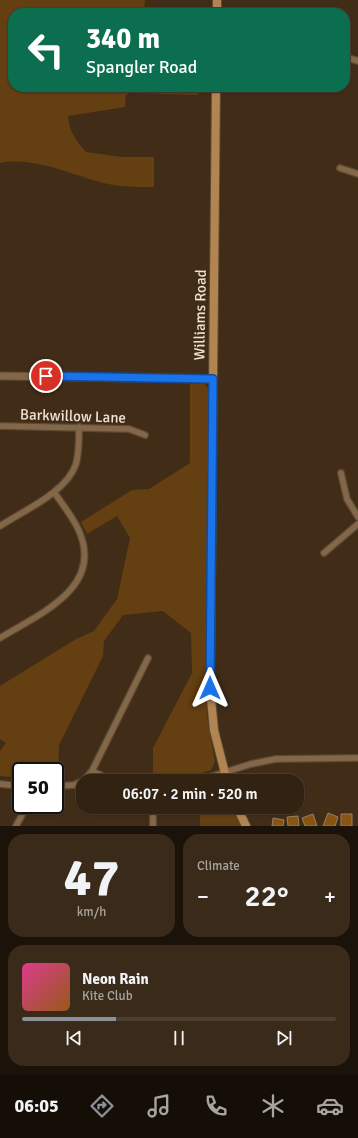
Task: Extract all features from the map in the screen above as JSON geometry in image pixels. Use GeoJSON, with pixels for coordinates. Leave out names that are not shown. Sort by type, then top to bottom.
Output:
{"type":"FeatureCollection","features":[{"type":"Feature","properties":{"kind":"main road","name":"Williams Road"},"geometry":{"type":"LineString","coordinates":[[216,92],[210,688],[214,730],[225,772]]}},
{"type":"Feature","properties":{"kind":"main road"},"geometry":{"type":"LineString","coordinates":[[240,814],[246,826]]}},
{"type":"Feature","properties":{"kind":"street"},"geometry":{"type":"LineString","coordinates":[[340,168],[358,174]]}},
{"type":"Feature","properties":{"kind":"street"},"geometry":{"type":"LineString","coordinates":[[0,376],[213,379]]}},
{"type":"Feature","properties":{"kind":"street","name":"Barkwillow Lane"},"geometry":{"type":"LineString","coordinates":[[0,426],[129,429],[145,435]]}},
{"type":"Feature","properties":{"kind":"street"},"geometry":{"type":"LineString","coordinates":[[0,526],[54,492],[66,482],[76,464],[79,427]]}},
{"type":"Feature","properties":{"kind":"street"},"geometry":{"type":"LineString","coordinates":[[341,473],[347,499],[358,517]]}},
{"type":"Feature","properties":{"kind":"street"},"geometry":{"type":"LineString","coordinates":[[0,638],[64,598],[74,587],[81,574],[84,551],[81,537],[75,523],[54,492]]}},
{"type":"Feature","properties":{"kind":"street"},"geometry":{"type":"LineString","coordinates":[[324,553],[358,524]]}},
{"type":"Feature","properties":{"kind":"street"},"geometry":{"type":"LineString","coordinates":[[89,774],[148,658]]}},
{"type":"Feature","properties":{"kind":"street"},"geometry":{"type":"LineString","coordinates":[[219,774],[276,759],[299,757],[358,758]]}},
{"type":"Feature","properties":{"kind":"street"},"geometry":{"type":"LineString","coordinates":[[92,771],[98,774]]}},
{"type":"Feature","properties":{"kind":"street"},"geometry":{"type":"LineString","coordinates":[[0,784],[12,785]]}},
{"type":"Feature","properties":{"kind":"street"},"geometry":{"type":"LineString","coordinates":[[64,786],[76,784]]}},
{"type":"Feature","properties":{"kind":"street"},"geometry":{"type":"LineString","coordinates":[[16,826],[22,814]]}},
{"type":"Feature","properties":{"kind":"street"},"geometry":{"type":"LineString","coordinates":[[153,814],[153,826]]}},
{"type":"Feature","properties":{"kind":"shaded area"},"geometry":{"type":"Polygon","coordinates":[[[0,0],[145,0],[144,8],[8,8],[8,92],[198,92],[198,95],[130,93],[126,95],[125,107],[68,116],[74,136],[86,152],[122,157],[154,157],[154,187],[120,186],[105,183],[45,165],[15,161],[0,163],[0,0]]]}},
{"type":"Feature","properties":{"kind":"shaded area"},"geometry":{"type":"Polygon","coordinates":[[[190,384],[205,384],[210,392],[206,687],[207,716],[215,762],[211,770],[199,774],[153,774],[153,748],[192,673],[191,633],[163,611],[123,615],[104,641],[103,656],[59,745],[58,762],[12,762],[12,777],[0,776],[0,751],[6,743],[0,739],[0,686],[76,639],[94,631],[117,599],[130,538],[117,516],[87,534],[81,522],[132,490],[149,489],[190,463],[190,384]]]}},
{"type":"Feature","properties":{"kind":"shaded area"},"geometry":{"type":"Polygon","coordinates":[[[200,814],[235,814],[241,826],[200,826],[200,814]]]}},
{"type":"Feature","properties":{"kind":"building"},"geometry":{"type":"Polygon","coordinates":[[[328,813],[338,817],[335,826],[323,826],[328,813]]]}},
{"type":"Feature","properties":{"kind":"building"},"geometry":{"type":"Polygon","coordinates":[[[313,814],[317,826],[305,826],[302,818],[313,814]]]}},
{"type":"Feature","properties":{"kind":"building"},"geometry":{"type":"Polygon","coordinates":[[[341,814],[352,814],[352,826],[341,826],[341,814]]]}},
{"type":"Feature","properties":{"kind":"building"},"geometry":{"type":"Polygon","coordinates":[[[298,816],[299,826],[288,826],[287,817],[298,816]]]}},
{"type":"Feature","properties":{"kind":"building"},"geometry":{"type":"Polygon","coordinates":[[[273,818],[284,820],[283,826],[272,826],[273,818]]]}},
{"type":"Feature","properties":{"kind":"route"},"geometry":{"type":"LineString","coordinates":[[46,376],[213,379],[210,688]]}}]}
